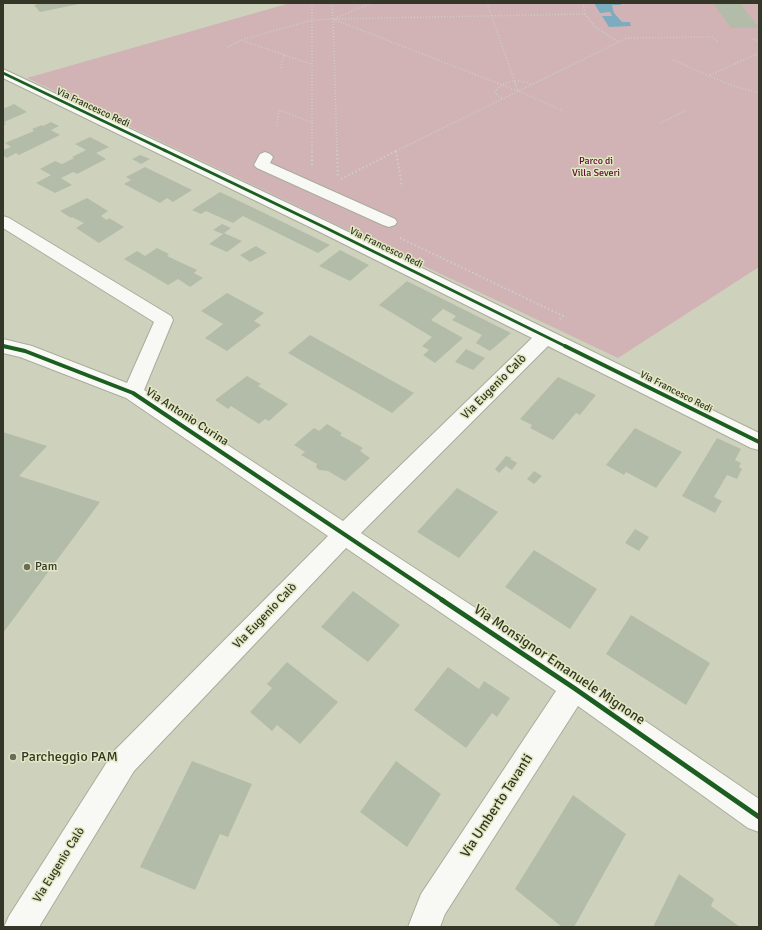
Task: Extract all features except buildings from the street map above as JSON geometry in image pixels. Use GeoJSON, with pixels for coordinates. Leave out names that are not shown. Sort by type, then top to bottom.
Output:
{"type":"FeatureCollection","features":[{"type":"Feature","properties":{"kind":"street"},"geometry":{"type":"LineString","coordinates":[[3,88],[10,77]]}},
{"type":"Feature","properties":{"kind":"street","name":"Via Francesco Redi"},"geometry":{"type":"LineString","coordinates":[[10,77],[326,228],[759,442]]}},
{"type":"Feature","properties":{"kind":"street"},"geometry":{"type":"LineString","coordinates":[[265,157],[262,165],[389,222]]}},
{"type":"Feature","properties":{"kind":"street","name":"Via Antonio Curina"},"geometry":{"type":"LineString","coordinates":[[3,221],[164,320],[133,393]]}},
{"type":"Feature","properties":{"kind":"street","name":"Via Eugenio Calò"},"geometry":{"type":"LineString","coordinates":[[20,927],[124,761],[345,534],[546,336]]}},
{"type":"Feature","properties":{"kind":"street","name":"Via Antonio Curina"},"geometry":{"type":"LineString","coordinates":[[3,346],[25,351],[133,393],[345,534]]}},
{"type":"Feature","properties":{"kind":"street","name":"Via Monsignor Emanuele Mignone"},"geometry":{"type":"LineString","coordinates":[[345,534],[574,688],[759,817]]}},
{"type":"Feature","properties":{"kind":"street","name":"Via Umberto Tavanti"},"geometry":{"type":"LineString","coordinates":[[424,927],[432,905],[574,688]]}},
{"type":"Feature","properties":{"kind":"path"},"geometry":{"type":"LineString","coordinates":[[310,187],[313,123],[311,64],[312,3]]}},
{"type":"Feature","properties":{"kind":"path"},"geometry":{"type":"LineString","coordinates":[[332,3],[338,180],[396,150],[628,38],[712,37],[719,42]]}},
{"type":"Feature","properties":{"kind":"path"},"geometry":{"type":"LineString","coordinates":[[333,19],[372,3]]}},
{"type":"Feature","properties":{"kind":"path"},"geometry":{"type":"LineString","coordinates":[[487,3],[518,91]]}},
{"type":"Feature","properties":{"kind":"path"},"geometry":{"type":"LineString","coordinates":[[583,3],[585,14],[595,27],[619,42]]}},
{"type":"Feature","properties":{"kind":"path"},"geometry":{"type":"LineString","coordinates":[[228,46],[241,40],[312,20],[585,14]]}},
{"type":"Feature","properties":{"kind":"path"},"geometry":{"type":"LineString","coordinates":[[333,19],[501,84],[563,111]]}},
{"type":"Feature","properties":{"kind":"path"},"geometry":{"type":"LineString","coordinates":[[753,39],[759,41]]}},
{"type":"Feature","properties":{"kind":"path"},"geometry":{"type":"LineString","coordinates":[[241,40],[311,64]]}},
{"type":"Feature","properties":{"kind":"path"},"geometry":{"type":"LineString","coordinates":[[710,76],[759,53]]}},
{"type":"Feature","properties":{"kind":"path"},"geometry":{"type":"LineString","coordinates":[[281,68],[284,55]]}},
{"type":"Feature","properties":{"kind":"path"},"geometry":{"type":"LineString","coordinates":[[673,60],[730,84],[759,93]]}},
{"type":"Feature","properties":{"kind":"path"},"geometry":{"type":"LineString","coordinates":[[503,98],[497,95],[495,91],[501,84],[514,81],[532,84]]}},
{"type":"Feature","properties":{"kind":"path"},"geometry":{"type":"LineString","coordinates":[[277,126],[279,110],[313,123]]}},
{"type":"Feature","properties":{"kind":"path"},"geometry":{"type":"LineString","coordinates":[[660,123],[685,111]]}},
{"type":"Feature","properties":{"kind":"path"},"geometry":{"type":"LineString","coordinates":[[396,150],[402,187]]}},
{"type":"Feature","properties":{"kind":"green space","name":"Parco di Villa Severi"},"geometry":{"type":"Polygon","coordinates":[[[290,3],[759,3],[759,267],[618,358],[27,78],[290,3]]]}},
{"type":"Feature","properties":{"kind":"water"},"geometry":{"type":"Polygon","coordinates":[[[594,3],[620,3],[621,5],[612,5],[614,13],[622,22],[630,22],[631,26],[609,27],[602,16],[612,16],[610,12],[600,13],[594,3]]]}},
{"type":"Feature","properties":{"kind":"cycle path"},"geometry":{"type":"LineString","coordinates":[[3,73],[326,228],[759,442]]}},
{"type":"Feature","properties":{"kind":"cycle path"},"geometry":{"type":"LineString","coordinates":[[3,346],[25,351],[133,393],[574,688],[759,817]]}},
{"type":"Feature","properties":{"kind":"place","name":"Pam"},"geometry":{"type":"Point","coordinates":[27,567]}},
{"type":"Feature","properties":{"kind":"place","name":"Parcheggio PAM"},"geometry":{"type":"Point","coordinates":[13,757]}}]}
